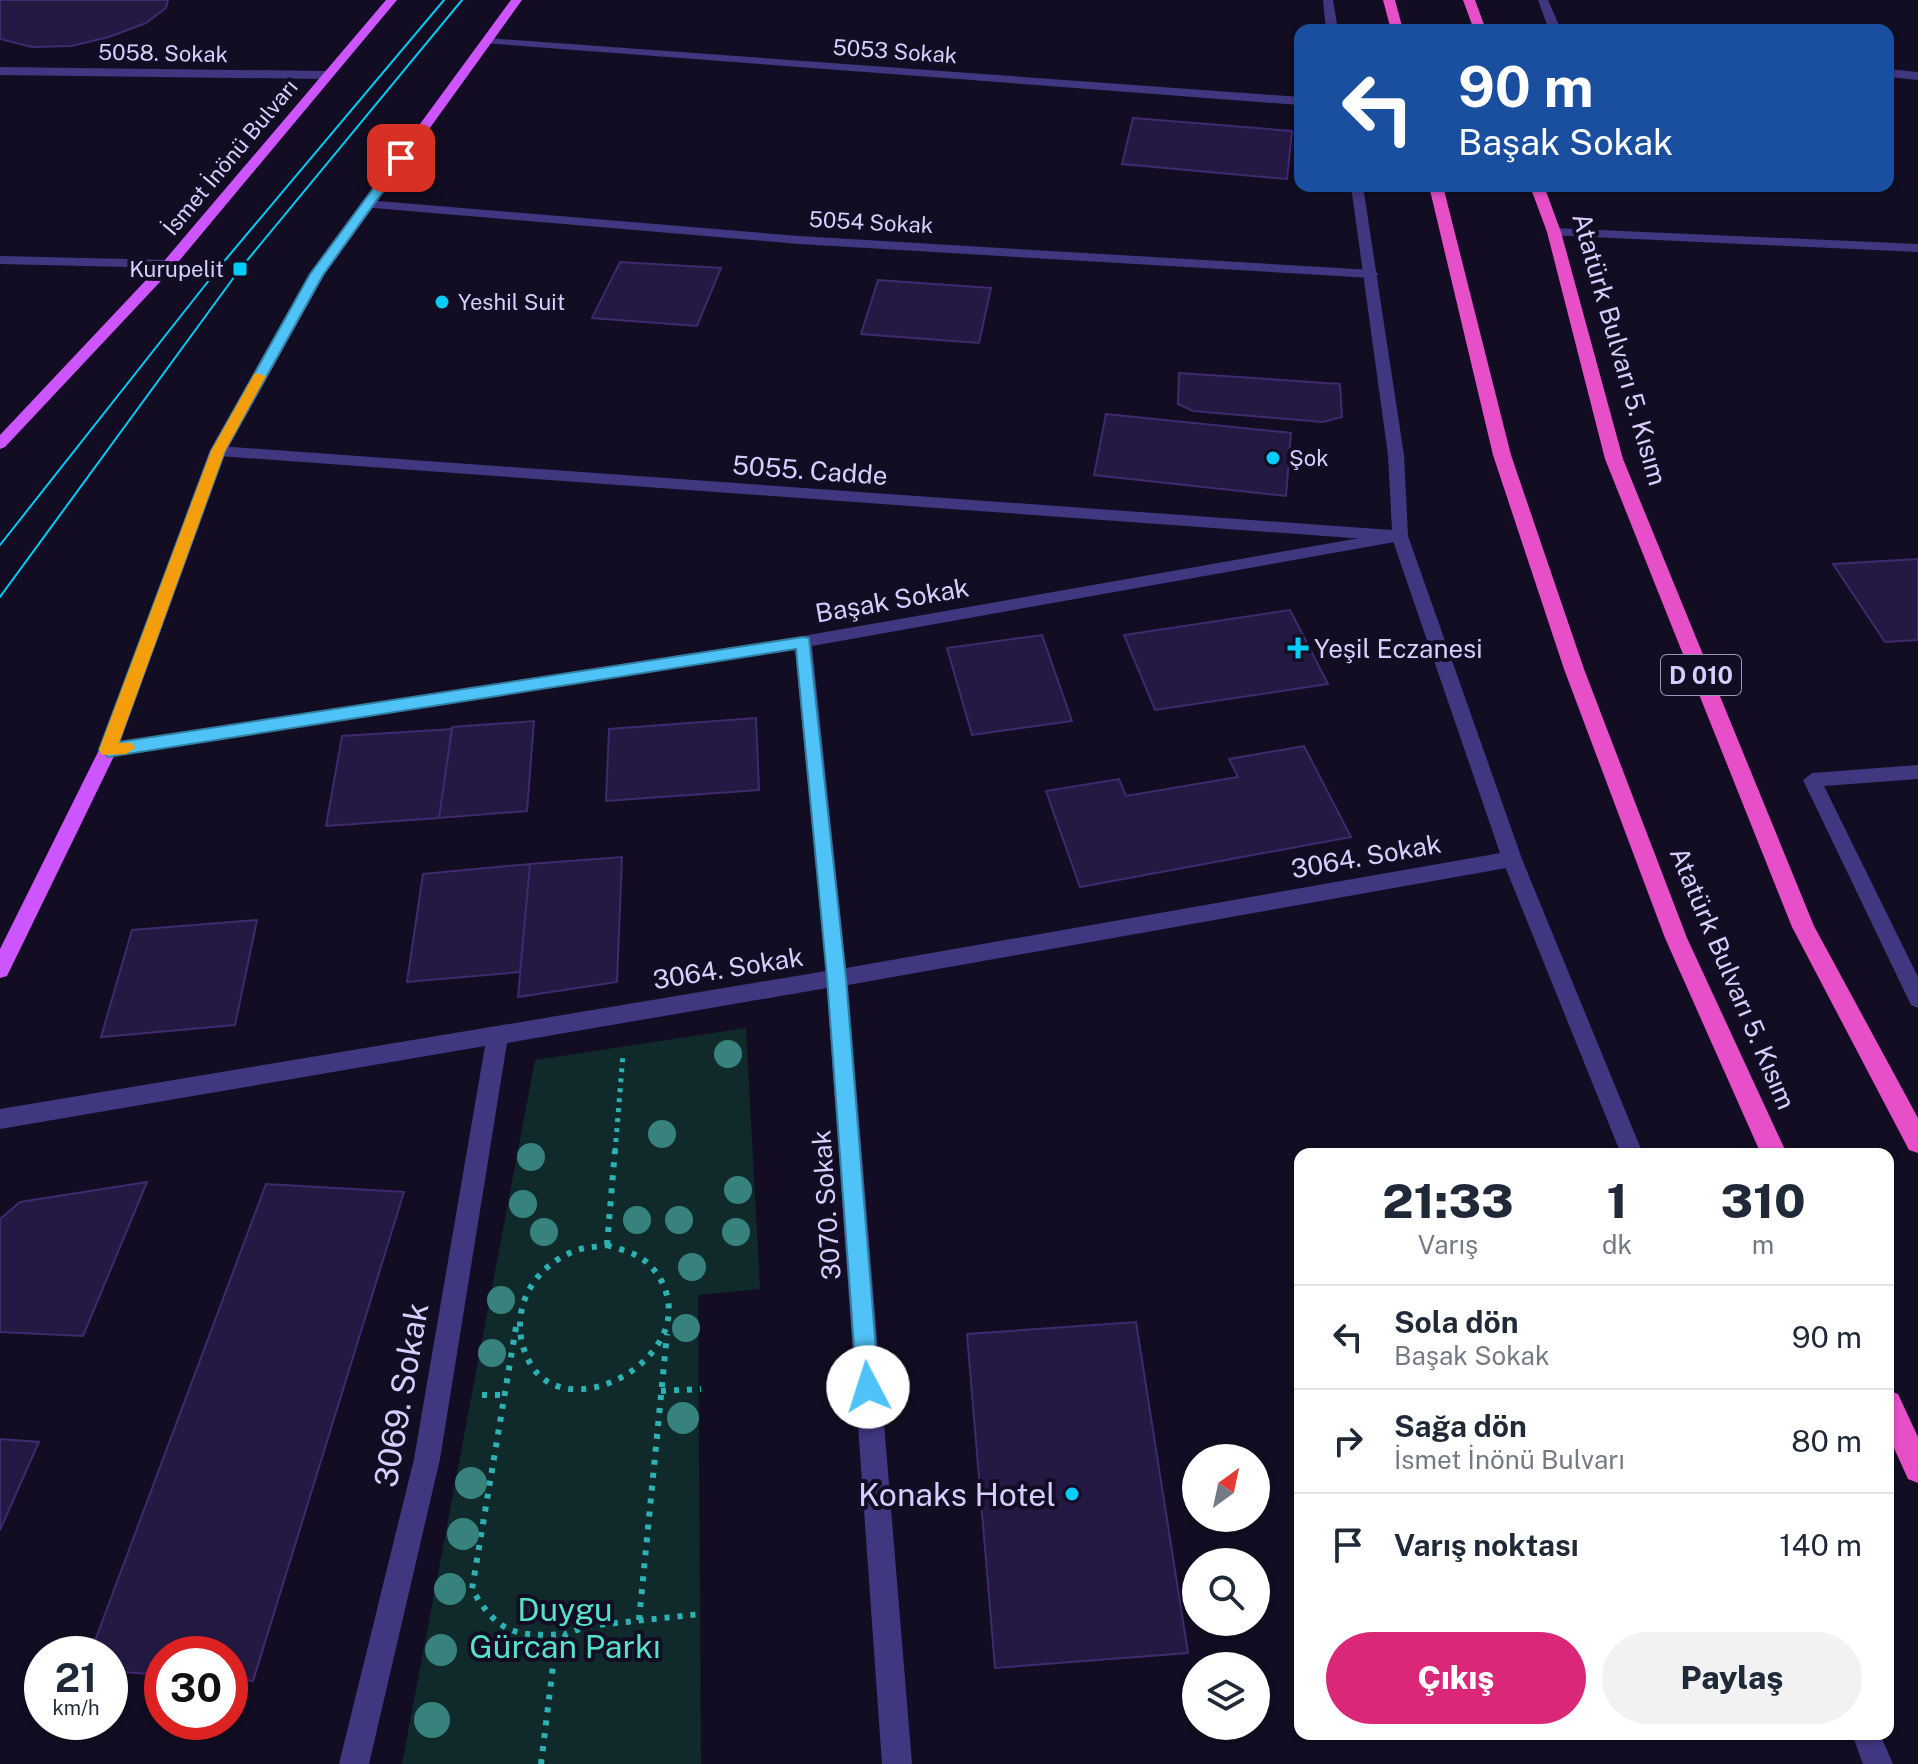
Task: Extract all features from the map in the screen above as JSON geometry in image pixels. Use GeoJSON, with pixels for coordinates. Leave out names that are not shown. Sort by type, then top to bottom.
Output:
{"type":"FeatureCollection","features":[{"type":"Feature","properties":{"kind":"highway"},"geometry":{"type":"LineString","coordinates":[[1389,0],[1395,24]]}},
{"type":"Feature","properties":{"kind":"highway"},"geometry":{"type":"LineString","coordinates":[[1469,0],[1478,24]]}},
{"type":"Feature","properties":{"kind":"highway","name":"Atatürk Bulvarı 5. Kısım"},"geometry":{"type":"LineString","coordinates":[[1437,192],[1502,455],[1574,669],[1676,938],[1771,1148]]}},
{"type":"Feature","properties":{"kind":"highway","name":"Atatürk Bulvarı 5. Kısım"},"geometry":{"type":"LineString","coordinates":[[1539,192],[1554,232],[1614,459],[1803,927],[1918,1142]]}},
{"type":"Feature","properties":{"kind":"highway"},"geometry":{"type":"LineString","coordinates":[[1894,1417],[1918,1469]]}},
{"type":"Feature","properties":{"kind":"main road","name":"İsmet İnönü Bulvarı"},"geometry":{"type":"LineString","coordinates":[[0,444],[169,264],[392,0]]}},
{"type":"Feature","properties":{"kind":"main road"},"geometry":{"type":"LineString","coordinates":[[0,970],[108,750],[218,451],[317,274],[517,0]]}},
{"type":"Feature","properties":{"kind":"street"},"geometry":{"type":"LineString","coordinates":[[1328,0],[1331,24]]}},
{"type":"Feature","properties":{"kind":"street"},"geometry":{"type":"LineString","coordinates":[[1543,0],[1553,24]]}},
{"type":"Feature","properties":{"kind":"street","name":"5053 Sokak"},"geometry":{"type":"LineString","coordinates":[[487,41],[1294,101]]}},
{"type":"Feature","properties":{"kind":"street","name":"5058. Sokak"},"geometry":{"type":"LineString","coordinates":[[0,71],[326,75]]}},
{"type":"Feature","properties":{"kind":"street"},"geometry":{"type":"LineString","coordinates":[[1894,74],[1918,76]]}},
{"type":"Feature","properties":{"kind":"street"},"geometry":{"type":"LineString","coordinates":[[1358,192],[1396,455],[1400,536],[1512,859],[1630,1148]]}},
{"type":"Feature","properties":{"kind":"street","name":"5054 Sokak"},"geometry":{"type":"LineString","coordinates":[[367,204],[799,240],[1372,274]]}},
{"type":"Feature","properties":{"kind":"street"},"geometry":{"type":"LineString","coordinates":[[1554,232],[1918,248]]}},
{"type":"Feature","properties":{"kind":"street"},"geometry":{"type":"LineString","coordinates":[[0,260],[169,264]]}},
{"type":"Feature","properties":{"kind":"street","name":"5055. Cadde"},"geometry":{"type":"LineString","coordinates":[[218,451],[1400,536]]}},
{"type":"Feature","properties":{"kind":"street","name":"Başak Sokak"},"geometry":{"type":"LineString","coordinates":[[108,750],[803,642],[1400,536]]}},
{"type":"Feature","properties":{"kind":"street","name":"3070. Sokak"},"geometry":{"type":"LineString","coordinates":[[803,642],[837,978],[897,1764]]}},
{"type":"Feature","properties":{"kind":"street"},"geometry":{"type":"LineString","coordinates":[[1918,772],[1812,780],[1918,999]]}},
{"type":"Feature","properties":{"kind":"street","name":"3064. Sokak"},"geometry":{"type":"LineString","coordinates":[[0,1119],[837,978],[1512,859]]}},
{"type":"Feature","properties":{"kind":"street","name":"3069. Sokak"},"geometry":{"type":"LineString","coordinates":[[354,1764],[427,1459],[498,1034]]}},
{"type":"Feature","properties":{"kind":"street"},"geometry":{"type":"LineString","coordinates":[[1868,1740],[1878,1764]]}},
{"type":"Feature","properties":{"kind":"path"},"geometry":{"type":"LineString","coordinates":[[607,1245],[628,1013]]}},
{"type":"Feature","properties":{"kind":"path"},"geometry":{"type":"LineString","coordinates":[[639,1620],[670,1300],[664,1278],[649,1261],[630,1250],[607,1245],[577,1250],[549,1265],[528,1289],[517,1318],[472,1589],[482,1608],[505,1632],[525,1637],[566,1634],[588,1626],[701,1614]]}},
{"type":"Feature","properties":{"kind":"path"},"geometry":{"type":"LineString","coordinates":[[517,1318],[520,1347],[535,1371],[560,1387],[591,1390],[624,1379],[651,1357],[667,1329]]}},
{"type":"Feature","properties":{"kind":"path"},"geometry":{"type":"LineString","coordinates":[[661,1391],[701,1389]]}},
{"type":"Feature","properties":{"kind":"path"},"geometry":{"type":"LineString","coordinates":[[541,1764],[554,1658],[566,1634]]}},
{"type":"Feature","properties":{"kind":"green space","name":"Duygu Gürcan Parkı"},"geometry":{"type":"Polygon","coordinates":[[[746,1028],[760,1289],[698,1295],[701,1764],[402,1764],[535,1060],[746,1028]]]}},
{"type":"Feature","properties":{"kind":"building"},"geometry":{"type":"Polygon","coordinates":[[[0,0],[168,0],[166,8],[146,23],[109,37],[71,46],[32,47],[0,39],[0,0]]]}},
{"type":"Feature","properties":{"kind":"building"},"geometry":{"type":"Polygon","coordinates":[[[1133,118],[1292,131],[1287,179],[1122,164],[1133,118]]]}},
{"type":"Feature","properties":{"kind":"building"},"geometry":{"type":"Polygon","coordinates":[[[620,262],[721,268],[697,326],[592,318],[620,262]]]}},
{"type":"Feature","properties":{"kind":"building"},"geometry":{"type":"Polygon","coordinates":[[[878,280],[991,288],[979,343],[861,334],[878,280]]]}},
{"type":"Feature","properties":{"kind":"building"},"geometry":{"type":"Polygon","coordinates":[[[1179,373],[1340,384],[1342,417],[1323,422],[1193,411],[1178,404],[1179,373]]]}},
{"type":"Feature","properties":{"kind":"building"},"geometry":{"type":"Polygon","coordinates":[[[1106,414],[1291,433],[1286,496],[1094,475],[1106,414]]]}},
{"type":"Feature","properties":{"kind":"building"},"geometry":{"type":"Polygon","coordinates":[[[1918,559],[1918,640],[1885,642],[1833,564],[1918,559]]]}},
{"type":"Feature","properties":{"kind":"building"},"geometry":{"type":"Polygon","coordinates":[[[1290,610],[1328,684],[1155,710],[1124,635],[1290,610]]]}},
{"type":"Feature","properties":{"kind":"building"},"geometry":{"type":"Polygon","coordinates":[[[1042,635],[1072,721],[972,735],[947,648],[1042,635]]]}},
{"type":"Feature","properties":{"kind":"building"},"geometry":{"type":"Polygon","coordinates":[[[756,718],[759,790],[606,801],[609,729],[756,718]]]}},
{"type":"Feature","properties":{"kind":"building"},"geometry":{"type":"Polygon","coordinates":[[[534,721],[527,811],[439,818],[452,727],[534,721]]]}},
{"type":"Feature","properties":{"kind":"building"},"geometry":{"type":"Polygon","coordinates":[[[452,729],[439,818],[326,826],[342,736],[452,729]]]}},
{"type":"Feature","properties":{"kind":"building"},"geometry":{"type":"Polygon","coordinates":[[[1304,746],[1351,837],[1080,887],[1046,791],[1119,779],[1126,796],[1238,777],[1229,759],[1304,746]]]}},
{"type":"Feature","properties":{"kind":"building"},"geometry":{"type":"Polygon","coordinates":[[[622,857],[617,982],[518,997],[530,864],[622,857]]]}},
{"type":"Feature","properties":{"kind":"building"},"geometry":{"type":"Polygon","coordinates":[[[530,864],[520,972],[407,982],[423,874],[530,864]]]}},
{"type":"Feature","properties":{"kind":"building"},"geometry":{"type":"Polygon","coordinates":[[[257,920],[235,1025],[101,1037],[132,930],[257,920]]]}},
{"type":"Feature","properties":{"kind":"building"},"geometry":{"type":"Polygon","coordinates":[[[147,1182],[83,1336],[0,1332],[0,1219],[20,1202],[147,1182]]]}},
{"type":"Feature","properties":{"kind":"building"},"geometry":{"type":"Polygon","coordinates":[[[266,1184],[404,1192],[253,1681],[248,1681],[248,1636],[144,1636],[144,1674],[128,1672],[128,1636],[97,1636],[266,1184]]]}},
{"type":"Feature","properties":{"kind":"building","name":"Konaks Hotel"},"geometry":{"type":"Polygon","coordinates":[[[1136,1322],[1182,1615],[1182,1636],[1185,1636],[1188,1652],[995,1668],[967,1334],[1136,1322]]]}},
{"type":"Feature","properties":{"kind":"building"},"geometry":{"type":"Polygon","coordinates":[[[0,1439],[39,1442],[0,1530],[0,1439]]]}},
{"type":"Feature","properties":{"kind":"tram line"},"geometry":{"type":"LineString","coordinates":[[0,545],[221,265],[444,0]]}},
{"type":"Feature","properties":{"kind":"tram line"},"geometry":{"type":"LineString","coordinates":[[0,597],[240,269],[462,0]]}},
{"type":"Feature","properties":{"kind":"slow traffic"},"geometry":{"type":"LineString","coordinates":[[126,748],[108,750],[218,451],[259,376]]}},
{"type":"Feature","properties":{"kind":"place","name":"Kurupelit"},"geometry":{"type":"Point","coordinates":[240,269]}},
{"type":"Feature","properties":{"kind":"place","name":"Yeshil Suit"},"geometry":{"type":"Point","coordinates":[442,302]}},
{"type":"Feature","properties":{"kind":"place","name":"Şok"},"geometry":{"type":"Point","coordinates":[1273,458]}},
{"type":"Feature","properties":{"kind":"place","name":"Yeşil Eczanesi"},"geometry":{"type":"Point","coordinates":[1298,648]}},
{"type":"Feature","properties":{"kind":"place","name":"Konaks Hotel"},"geometry":{"type":"Point","coordinates":[1072,1494]}},
{"type":"Feature","properties":{"kind":"route"},"geometry":{"type":"LineString","coordinates":[[401,158],[317,274],[218,451],[108,750],[803,642],[837,978],[868,1387]]}}]}
